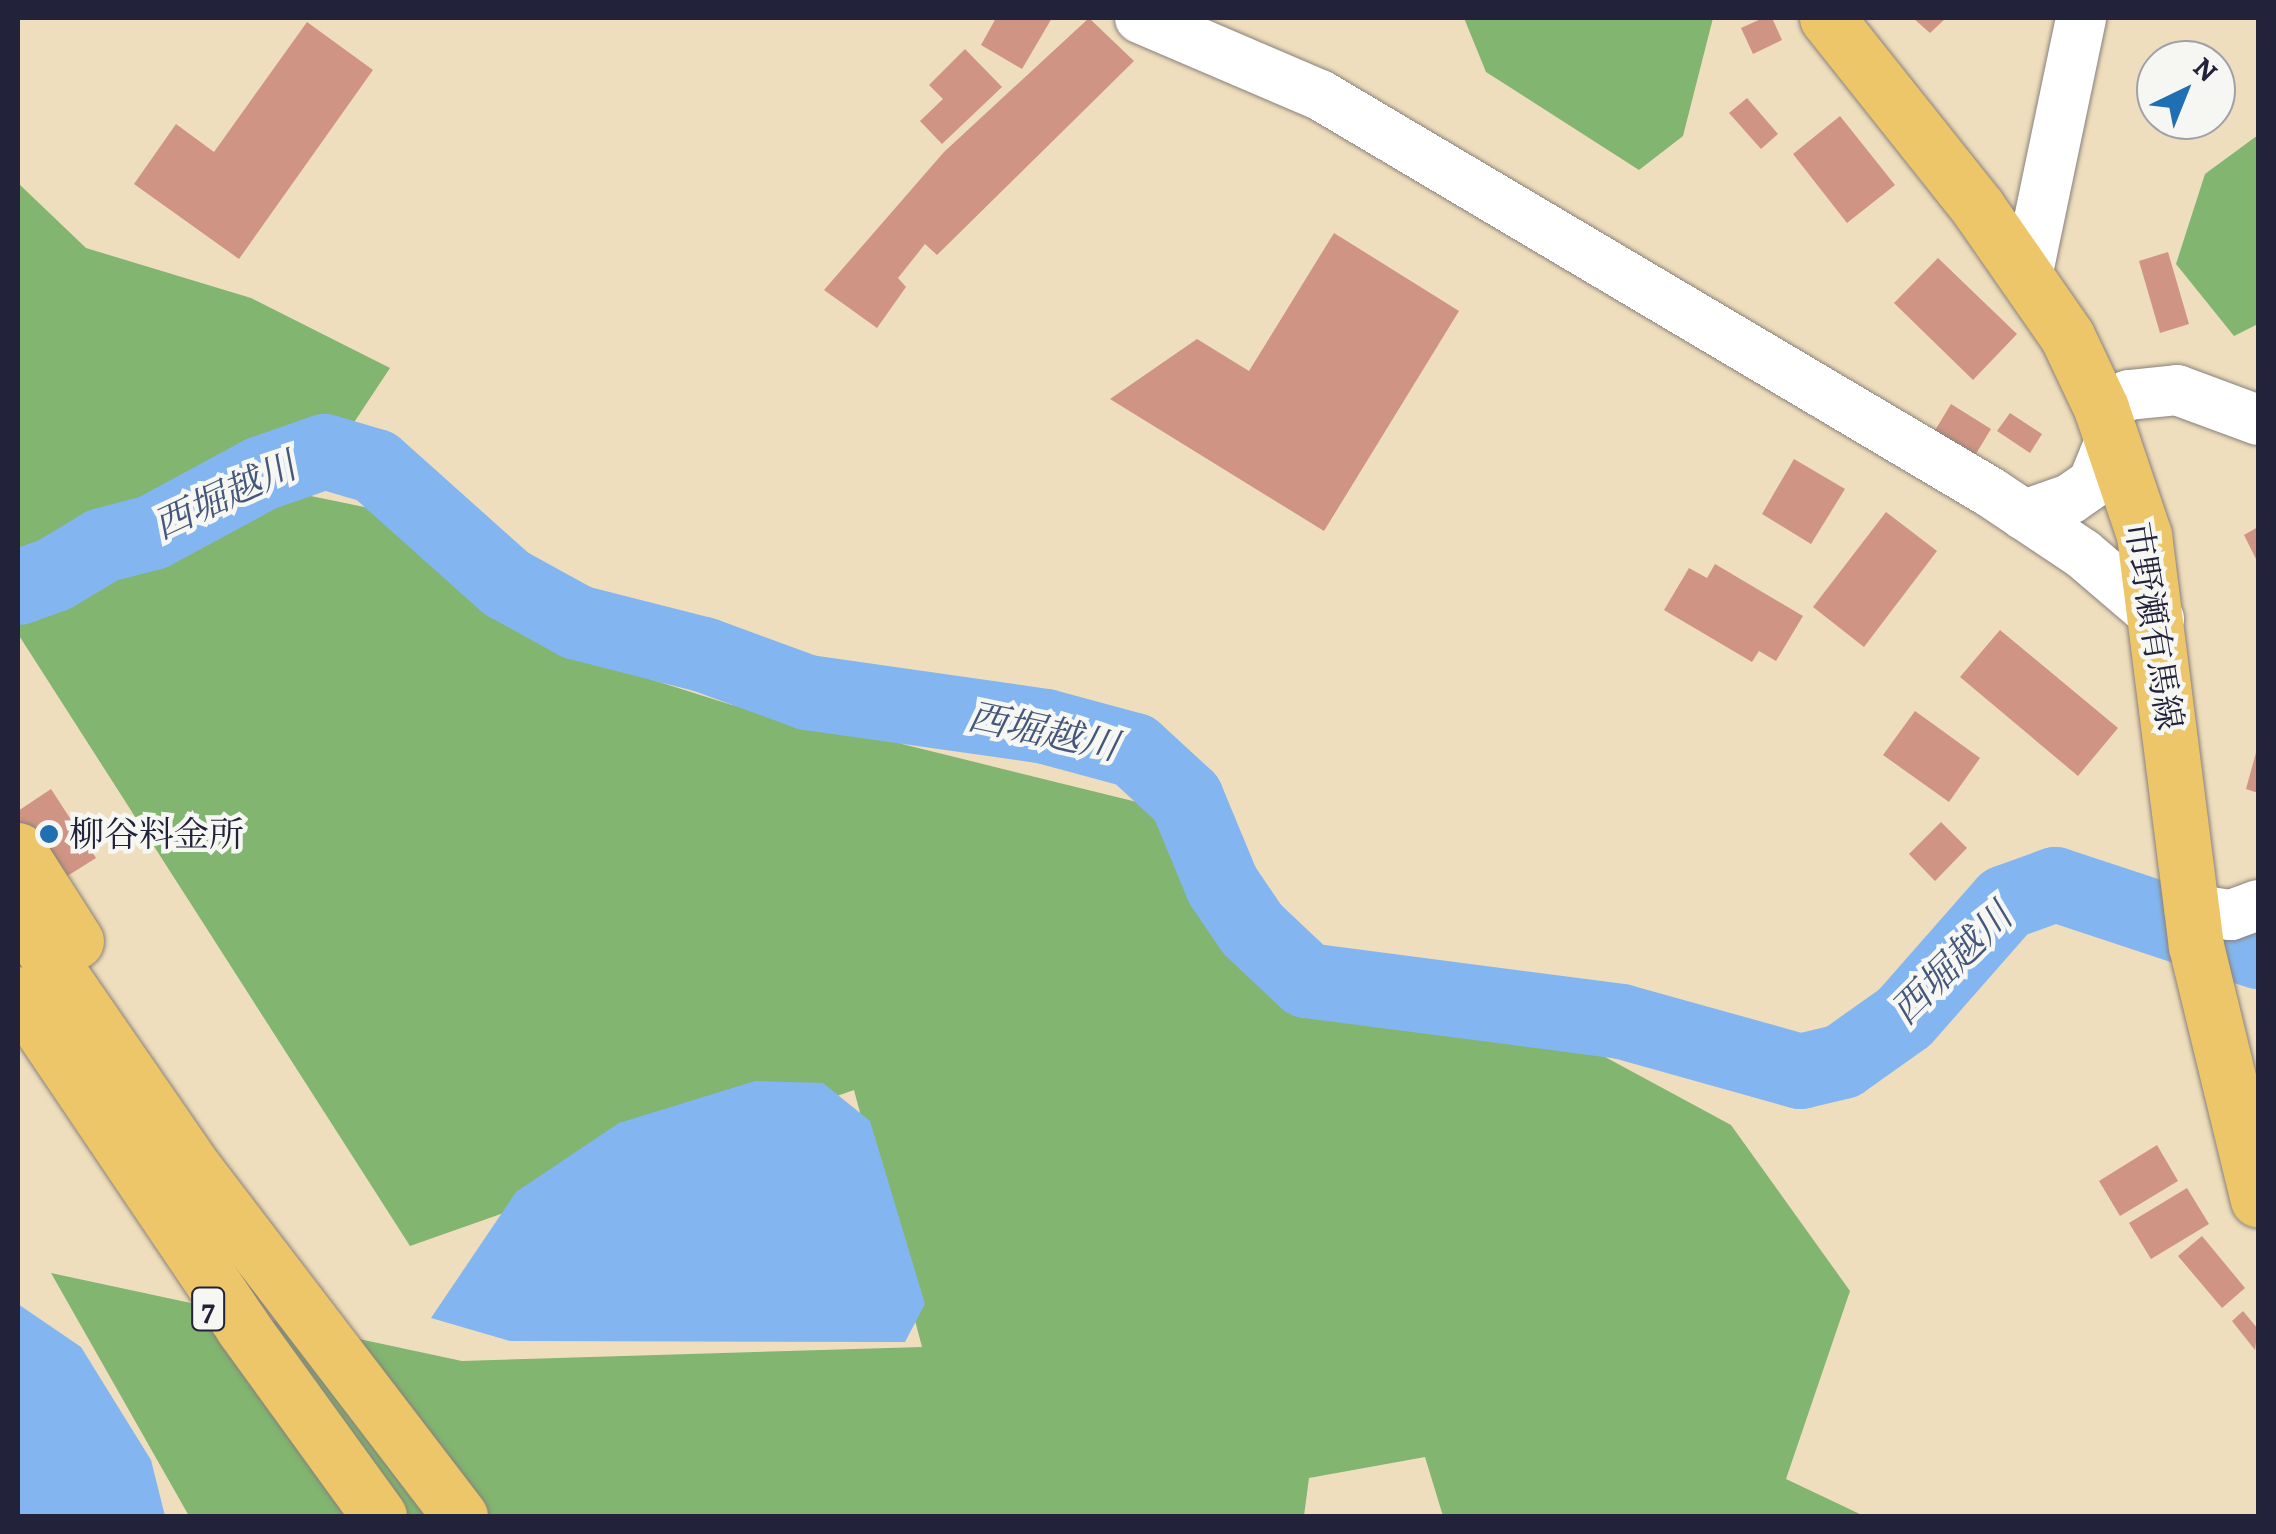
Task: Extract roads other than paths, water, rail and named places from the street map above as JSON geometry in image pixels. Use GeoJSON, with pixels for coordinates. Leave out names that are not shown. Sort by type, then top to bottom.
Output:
{"type":"FeatureCollection","features":[{"type":"Feature","properties":{"kind":"main road","name":"市野瀬有馬線"},"geometry":{"type":"LineString","coordinates":[[1827,18],[2027,277],[2066,336],[2106,424],[2144,535],[2158,620],[2194,928],[2258,1200]]}},
{"type":"Feature","properties":{"kind":"main road","name":"7"},"geometry":{"type":"LineString","coordinates":[[18,850],[206,1169]]}},
{"type":"Feature","properties":{"kind":"main road","name":"7"},"geometry":{"type":"LineString","coordinates":[[18,913],[206,1169],[284,1286],[460,1516]]}},
{"type":"Feature","properties":{"kind":"main road","name":"7"},"geometry":{"type":"LineString","coordinates":[[18,994],[112,1162]]}},
{"type":"Feature","properties":{"kind":"main road","name":"7"},"geometry":{"type":"LineString","coordinates":[[18,1043],[379,1516]]}},
{"type":"Feature","properties":{"kind":"street"},"geometry":{"type":"LineString","coordinates":[[1140,18],[1320,95],[2024,515],[2083,554],[2158,620]]}},
{"type":"Feature","properties":{"kind":"street"},"geometry":{"type":"LineString","coordinates":[[2027,277],[2081,18]]}},
{"type":"Feature","properties":{"kind":"street"},"geometry":{"type":"LineString","coordinates":[[2024,515],[2070,499],[2093,483],[2106,424],[2129,395],[2178,390],[2258,420]]}},
{"type":"Feature","properties":{"kind":"street"},"geometry":{"type":"LineString","coordinates":[[2194,928],[2258,906]]}},
{"type":"Feature","properties":{"kind":"water"},"geometry":{"type":"Polygon","coordinates":[[[755,1081],[823,1083],[870,1121],[925,1304],[905,1342],[510,1341],[431,1318],[516,1192],[619,1123],[755,1081]]]}},
{"type":"Feature","properties":{"kind":"water"},"geometry":{"type":"Polygon","coordinates":[[[18,1304],[81,1347],[151,1460],[165,1516],[18,1516],[18,1304]]]}},
{"type":"Feature","properties":{"kind":"waterway","name":"西堀越川"},"geometry":{"type":"LineString","coordinates":[[18,587],[54,574],[102,545],[152,532],[261,473],[324,451],[375,466],[506,583],[577,622],[703,654],[807,692],[1045,726],[1134,750],[1186,798],[1222,885],[1252,929],[1306,980],[1621,1021],[1800,1071],[1842,1061],[1904,1017],[2005,902],[2055,884],[2258,951]]}},
{"type":"Feature","properties":{"kind":"place","name":"柳谷料金所"},"geometry":{"type":"Point","coordinates":[49,834]}}]}
